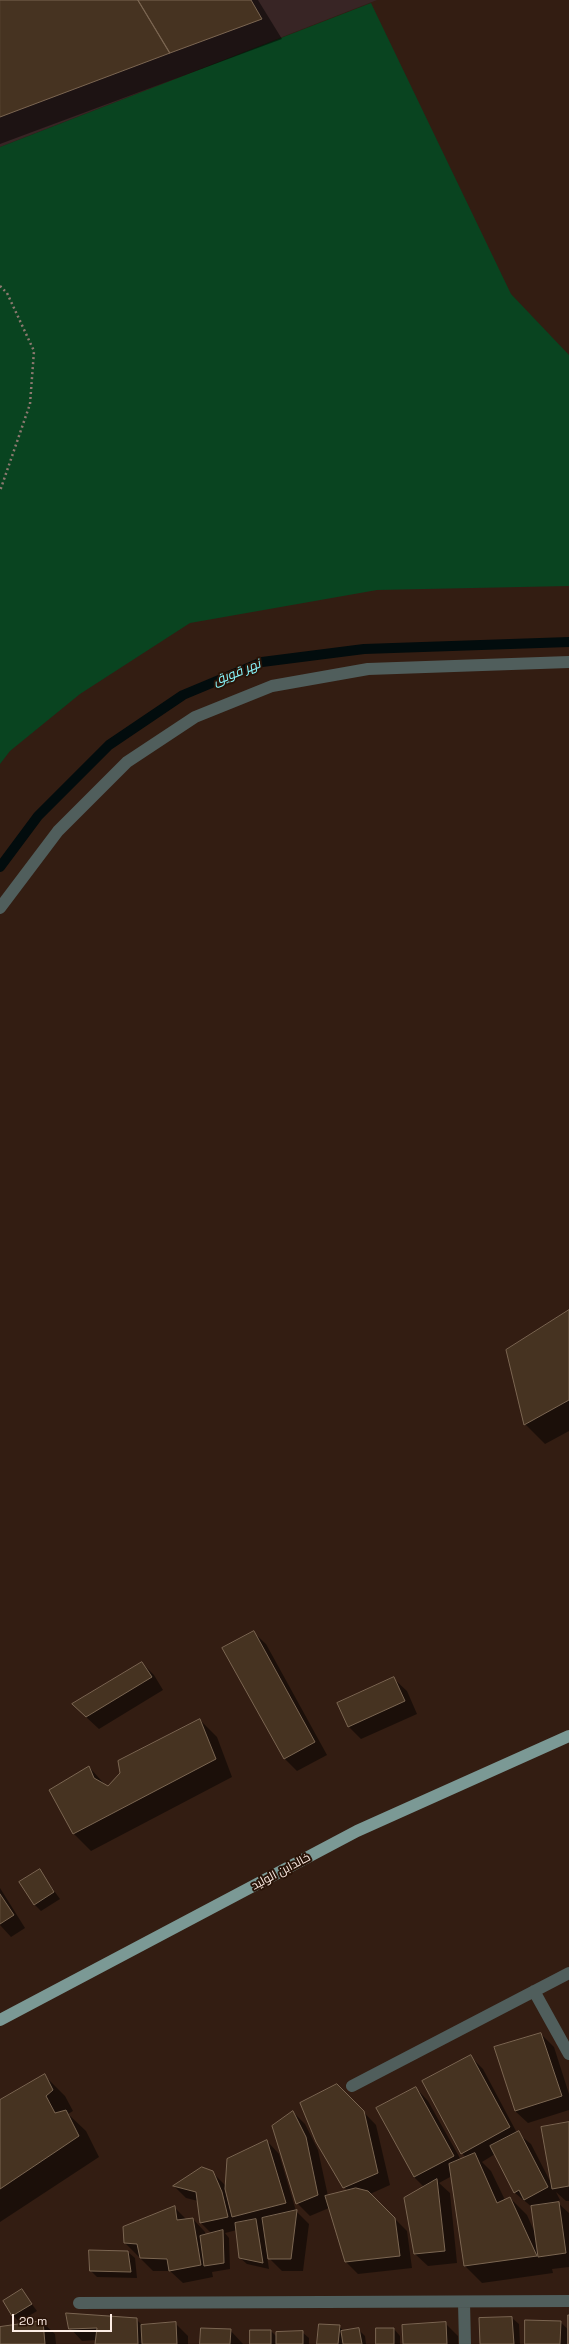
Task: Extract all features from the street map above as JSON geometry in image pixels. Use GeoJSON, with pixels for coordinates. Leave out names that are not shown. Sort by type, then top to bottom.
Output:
{"type":"FeatureCollection","features":[{"type":"Feature","properties":{"kind":"main road","name":"خالدابن الوليد"},"geometry":{"type":"LineString","coordinates":[[0,2020],[357,1831],[569,1736]]}},
{"type":"Feature","properties":{"kind":"street"},"geometry":{"type":"LineString","coordinates":[[0,908],[58,831],[127,762],[195,717],[272,686],[368,669],[569,662]]}},
{"type":"Feature","properties":{"kind":"street"},"geometry":{"type":"LineString","coordinates":[[352,2086],[569,1973]]}},
{"type":"Feature","properties":{"kind":"street"},"geometry":{"type":"LineString","coordinates":[[534,1990],[569,2054]]}},
{"type":"Feature","properties":{"kind":"street"},"geometry":{"type":"LineString","coordinates":[[79,2303],[569,2301]]}},
{"type":"Feature","properties":{"kind":"street"},"geometry":{"type":"LineString","coordinates":[[464,2302],[466,2344]]}},
{"type":"Feature","properties":{"kind":"path"},"geometry":{"type":"LineString","coordinates":[[0,286],[7,293],[34,351],[30,404],[0,491]]}},
{"type":"Feature","properties":{"kind":"shaded area"},"geometry":{"type":"Polygon","coordinates":[[[0,0],[377,0],[0,147],[0,0]]]}},
{"type":"Feature","properties":{"kind":"green space"},"geometry":{"type":"Polygon","coordinates":[[[371,3],[511,294],[569,355],[569,586],[377,590],[190,623],[80,694],[10,751],[0,764],[0,147],[371,3]]]}},
{"type":"Feature","properties":{"kind":"building"},"geometry":{"type":"Polygon","coordinates":[[[0,0],[138,0],[170,53],[0,117],[0,0]]]}},
{"type":"Feature","properties":{"kind":"building"},"geometry":{"type":"Polygon","coordinates":[[[138,0],[251,0],[262,19],[170,53],[138,0]]]}},
{"type":"Feature","properties":{"kind":"building"},"geometry":{"type":"Polygon","coordinates":[[[569,1310],[569,1400],[524,1425],[506,1350],[569,1310]]]}},
{"type":"Feature","properties":{"kind":"building"},"geometry":{"type":"Polygon","coordinates":[[[254,1631],[315,1742],[284,1759],[222,1648],[254,1631]]]}},
{"type":"Feature","properties":{"kind":"building"},"geometry":{"type":"Polygon","coordinates":[[[142,1662],[152,1677],[86,1717],[72,1704],[142,1662]]]}},
{"type":"Feature","properties":{"kind":"building"},"geometry":{"type":"Polygon","coordinates":[[[394,1677],[405,1701],[348,1727],[337,1703],[394,1677]]]}},
{"type":"Feature","properties":{"kind":"building"},"geometry":{"type":"Polygon","coordinates":[[[200,1719],[216,1759],[73,1834],[49,1790],[89,1766],[94,1778],[108,1786],[120,1773],[118,1761],[200,1719]]]}},
{"type":"Feature","properties":{"kind":"building"},"geometry":{"type":"Polygon","coordinates":[[[40,1869],[54,1892],[34,1905],[19,1882],[40,1869]]]}},
{"type":"Feature","properties":{"kind":"building"},"geometry":{"type":"Polygon","coordinates":[[[0,1894],[14,1915],[0,1924],[0,1894]]]}},
{"type":"Feature","properties":{"kind":"building"},"geometry":{"type":"Polygon","coordinates":[[[541,2033],[562,2096],[515,2111],[494,2047],[541,2033]]]}},
{"type":"Feature","properties":{"kind":"building"},"geometry":{"type":"Polygon","coordinates":[[[471,2055],[510,2127],[461,2154],[422,2081],[471,2055]]]}},
{"type":"Feature","properties":{"kind":"building"},"geometry":{"type":"Polygon","coordinates":[[[45,2074],[53,2090],[46,2096],[55,2113],[66,2110],[79,2136],[0,2189],[0,2100],[45,2074]]]}},
{"type":"Feature","properties":{"kind":"building"},"geometry":{"type":"Polygon","coordinates":[[[337,2084],[364,2111],[378,2173],[343,2188],[316,2142],[300,2103],[337,2084]]]}},
{"type":"Feature","properties":{"kind":"building"},"geometry":{"type":"Polygon","coordinates":[[[416,2087],[454,2156],[414,2177],[376,2108],[416,2087]]]}},
{"type":"Feature","properties":{"kind":"building"},"geometry":{"type":"Polygon","coordinates":[[[293,2111],[306,2137],[318,2195],[296,2204],[272,2126],[293,2111]]]}},
{"type":"Feature","properties":{"kind":"building"},"geometry":{"type":"Polygon","coordinates":[[[569,2122],[569,2186],[552,2189],[541,2127],[569,2122]]]}},
{"type":"Feature","properties":{"kind":"building"},"geometry":{"type":"Polygon","coordinates":[[[519,2131],[548,2187],[524,2200],[519,2190],[514,2193],[490,2146],[519,2131]]]}},
{"type":"Feature","properties":{"kind":"building"},"geometry":{"type":"Polygon","coordinates":[[[267,2140],[286,2203],[232,2217],[225,2189],[227,2159],[267,2140]]]}},
{"type":"Feature","properties":{"kind":"building"},"geometry":{"type":"Polygon","coordinates":[[[475,2153],[497,2203],[510,2197],[537,2256],[464,2266],[449,2164],[475,2153]]]}},
{"type":"Feature","properties":{"kind":"building"},"geometry":{"type":"Polygon","coordinates":[[[202,2167],[213,2171],[222,2192],[228,2217],[200,2223],[196,2192],[173,2186],[202,2167]]]}},
{"type":"Feature","properties":{"kind":"building"},"geometry":{"type":"Polygon","coordinates":[[[437,2179],[445,2251],[414,2254],[404,2198],[437,2179]]]}},
{"type":"Feature","properties":{"kind":"building"},"geometry":{"type":"Polygon","coordinates":[[[356,2188],[368,2191],[395,2218],[400,2256],[345,2262],[325,2196],[356,2188]]]}},
{"type":"Feature","properties":{"kind":"building"},"geometry":{"type":"Polygon","coordinates":[[[559,2202],[566,2253],[538,2257],[531,2206],[559,2202]]]}},
{"type":"Feature","properties":{"kind":"building"},"geometry":{"type":"Polygon","coordinates":[[[175,2206],[177,2220],[193,2218],[201,2265],[169,2271],[167,2259],[140,2258],[137,2244],[124,2243],[123,2227],[175,2206]]]}},
{"type":"Feature","properties":{"kind":"building"},"geometry":{"type":"Polygon","coordinates":[[[297,2210],[291,2259],[268,2259],[262,2218],[297,2210]]]}},
{"type":"Feature","properties":{"kind":"building"},"geometry":{"type":"Polygon","coordinates":[[[256,2219],[263,2263],[239,2258],[235,2223],[256,2219]]]}},
{"type":"Feature","properties":{"kind":"building"},"geometry":{"type":"Polygon","coordinates":[[[223,2230],[224,2263],[204,2266],[200,2236],[223,2230]]]}},
{"type":"Feature","properties":{"kind":"building"},"geometry":{"type":"Polygon","coordinates":[[[89,2250],[128,2251],[131,2272],[90,2271],[89,2250]]]}},
{"type":"Feature","properties":{"kind":"building"},"geometry":{"type":"Polygon","coordinates":[[[22,2289],[32,2304],[12,2316],[3,2301],[22,2289]]]}},
{"type":"Feature","properties":{"kind":"building"},"geometry":{"type":"Polygon","coordinates":[[[66,2313],[137,2318],[138,2344],[95,2344],[97,2328],[69,2329],[66,2313]]]}},
{"type":"Feature","properties":{"kind":"building"},"geometry":{"type":"Polygon","coordinates":[[[569,2315],[569,2344],[568,2344],[569,2315]]]}},
{"type":"Feature","properties":{"kind":"building"},"geometry":{"type":"Polygon","coordinates":[[[512,2317],[514,2344],[480,2344],[479,2318],[512,2317]]]}},
{"type":"Feature","properties":{"kind":"building"},"geometry":{"type":"Polygon","coordinates":[[[525,2320],[561,2321],[560,2344],[525,2344],[525,2320]]]}},
{"type":"Feature","properties":{"kind":"building"},"geometry":{"type":"Polygon","coordinates":[[[43,2321],[45,2344],[0,2344],[0,2327],[43,2321]]]}},
{"type":"Feature","properties":{"kind":"building"},"geometry":{"type":"Polygon","coordinates":[[[176,2322],[177,2344],[142,2344],[141,2325],[176,2322]]]}},
{"type":"Feature","properties":{"kind":"building"},"geometry":{"type":"Polygon","coordinates":[[[446,2322],[447,2344],[403,2344],[402,2325],[446,2322]]]}},
{"type":"Feature","properties":{"kind":"building"},"geometry":{"type":"Polygon","coordinates":[[[319,2324],[340,2325],[338,2344],[317,2344],[319,2324]]]}},
{"type":"Feature","properties":{"kind":"building"},"geometry":{"type":"Polygon","coordinates":[[[201,2328],[231,2329],[230,2344],[200,2344],[201,2328]]]}},
{"type":"Feature","properties":{"kind":"building"},"geometry":{"type":"Polygon","coordinates":[[[359,2328],[362,2344],[343,2344],[341,2331],[359,2328]]]}},
{"type":"Feature","properties":{"kind":"building"},"geometry":{"type":"Polygon","coordinates":[[[376,2328],[394,2328],[394,2344],[376,2344],[376,2328]]]}},
{"type":"Feature","properties":{"kind":"building"},"geometry":{"type":"Polygon","coordinates":[[[250,2330],[271,2330],[271,2344],[250,2344],[250,2330]]]}},
{"type":"Feature","properties":{"kind":"building"},"geometry":{"type":"Polygon","coordinates":[[[303,2331],[303,2344],[276,2344],[276,2332],[303,2331]]]}},
{"type":"Feature","properties":{"kind":"waterway","name":"نهر قويق"},"geometry":{"type":"LineString","coordinates":[[0,867],[38,816],[109,745],[183,695],[262,662],[364,649],[569,642]]}}]}
